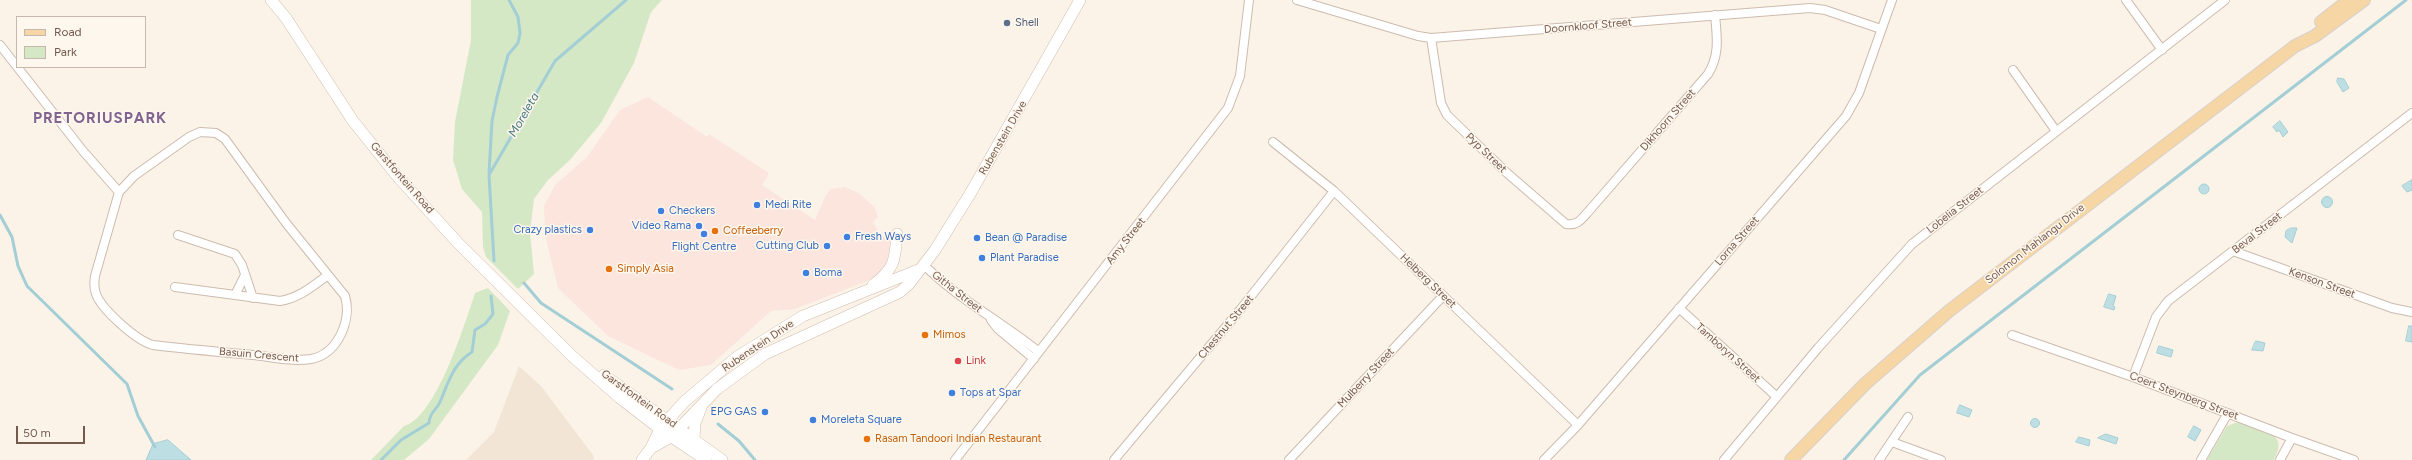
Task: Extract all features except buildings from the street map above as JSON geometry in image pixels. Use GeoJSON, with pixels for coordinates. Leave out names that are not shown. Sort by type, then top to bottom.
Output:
{"type":"FeatureCollection","features":[{"type":"Feature","properties":{"kind":"main road","name":"Solomon Mahlangu Drive"},"geometry":{"type":"LineString","coordinates":[[1791,460],[1865,384],[1949,311],[2295,46],[2311,29],[2348,0]]}},
{"type":"Feature","properties":{"kind":"main road","name":"Solomon Mahlangu Drive"},"geometry":{"type":"LineString","coordinates":[[2295,46],[2315,36],[2364,0]]}},
{"type":"Feature","properties":{"kind":"street","name":"Garstfontein Road"},"geometry":{"type":"LineString","coordinates":[[271,0],[286,18],[353,121],[398,177],[458,242],[538,322],[614,383],[663,425],[675,432],[694,439],[722,460]]}},
{"type":"Feature","properties":{"kind":"street","name":"Garstfontein Road"},"geometry":{"type":"LineString","coordinates":[[280,0],[286,18]]}},
{"type":"Feature","properties":{"kind":"street","name":"Rubenstein Drive"},"geometry":{"type":"LineString","coordinates":[[651,448],[675,432],[702,404],[730,379],[775,348],[900,292],[909,284],[970,194],[1080,0]]}},
{"type":"Feature","properties":{"kind":"street","name":"Amy Street"},"geometry":{"type":"LineString","coordinates":[[955,460],[1228,108],[1240,76],[1249,0]]}},
{"type":"Feature","properties":{"kind":"street","name":"Doornkloof Street"},"geometry":{"type":"LineString","coordinates":[[1297,0],[1418,36],[1431,38],[1810,8],[1825,10],[1881,29]]}},
{"type":"Feature","properties":{"kind":"street","name":"Lorna Street"},"geometry":{"type":"LineString","coordinates":[[1544,460],[1578,425],[1846,116],[1859,93],[1892,0]]}},
{"type":"Feature","properties":{"kind":"street"},"geometry":{"type":"LineString","coordinates":[[2126,0],[2162,50]]}},
{"type":"Feature","properties":{"kind":"street","name":"Lobelia Street"},"geometry":{"type":"LineString","coordinates":[[1724,460],[1904,251],[2225,0]]}},
{"type":"Feature","properties":{"kind":"street","name":"Dikhoorn Street"},"geometry":{"type":"LineString","coordinates":[[1588,212],[1708,74],[1715,63],[1717,55],[1715,15]]}},
{"type":"Feature","properties":{"kind":"street","name":"Pyp Street"},"geometry":{"type":"LineString","coordinates":[[1431,38],[1441,103],[1447,115],[1507,173],[1566,224],[1576,224],[1588,212]]}},
{"type":"Feature","properties":{"kind":"street"},"geometry":{"type":"LineString","coordinates":[[0,45],[16,65]]}},
{"type":"Feature","properties":{"kind":"street"},"geometry":{"type":"LineString","coordinates":[[18,68],[87,156],[119,192]]}},
{"type":"Feature","properties":{"kind":"street"},"geometry":{"type":"LineString","coordinates":[[2013,70],[2056,131]]}},
{"type":"Feature","properties":{"kind":"street","name":"Beval Street"},"geometry":{"type":"LineString","coordinates":[[2133,377],[2156,318],[2163,306],[2176,294],[2412,113]]}},
{"type":"Feature","properties":{"kind":"street","name":"Basuin Crescent"},"geometry":{"type":"LineString","coordinates":[[200,132],[216,134],[229,144],[286,223],[345,296],[347,313],[345,324],[335,344],[320,356],[312,359],[294,360],[144,343],[101,302],[94,288],[95,276],[119,192],[134,176],[189,137],[200,132]]}},
{"type":"Feature","properties":{"kind":"street","name":"Helberg Street"},"geometry":{"type":"LineString","coordinates":[[1273,142],[1334,191],[1578,425]]}},
{"type":"Feature","properties":{"kind":"street","name":"Chestnut Street"},"geometry":{"type":"LineString","coordinates":[[1114,460],[1240,310],[1334,191]]}},
{"type":"Feature","properties":{"kind":"street"},"geometry":{"type":"LineString","coordinates":[[863,293],[891,269],[895,259],[897,234]]}},
{"type":"Feature","properties":{"kind":"street"},"geometry":{"type":"LineString","coordinates":[[178,235],[235,254],[240,259],[253,298]]}},
{"type":"Feature","properties":{"kind":"street","name":"Kenson Street"},"geometry":{"type":"LineString","coordinates":[[2233,251],[2392,308],[2412,312]]}},
{"type":"Feature","properties":{"kind":"street","name":"Rubenstein Drive"},"geometry":{"type":"LineString","coordinates":[[651,448],[663,425],[684,402],[724,367],[782,328],[803,316],[863,293],[921,268]]}},
{"type":"Feature","properties":{"kind":"street","name":"Githa Street"},"geometry":{"type":"LineString","coordinates":[[921,268],[990,318],[1012,330],[1039,352]]}},
{"type":"Feature","properties":{"kind":"street"},"geometry":{"type":"LineString","coordinates":[[235,295],[245,275]]}},
{"type":"Feature","properties":{"kind":"street"},"geometry":{"type":"LineString","coordinates":[[175,288],[268,300],[291,299],[328,275]]}},
{"type":"Feature","properties":{"kind":"street","name":"Mulberry Street"},"geometry":{"type":"LineString","coordinates":[[1289,460],[1443,296]]}},
{"type":"Feature","properties":{"kind":"street","name":"Tamboryn Street"},"geometry":{"type":"LineString","coordinates":[[1679,308],[1777,397]]}},
{"type":"Feature","properties":{"kind":"street","name":"Githa Street"},"geometry":{"type":"LineString","coordinates":[[990,318],[998,329],[1034,359]]}},
{"type":"Feature","properties":{"kind":"street","name":"Coert Steynberg Street"},"geometry":{"type":"LineString","coordinates":[[2012,335],[2133,377],[2292,438],[2354,460]]}},
{"type":"Feature","properties":{"kind":"street"},"geometry":{"type":"LineString","coordinates":[[694,439],[695,423],[702,404]]}},
{"type":"Feature","properties":{"kind":"street"},"geometry":{"type":"LineString","coordinates":[[2201,460],[2228,413]]}},
{"type":"Feature","properties":{"kind":"street"},"geometry":{"type":"LineString","coordinates":[[1879,460],[1908,418]]}},
{"type":"Feature","properties":{"kind":"street","name":"Garstfontein Road"},"geometry":{"type":"LineString","coordinates":[[675,432],[706,460]]}},
{"type":"Feature","properties":{"kind":"street"},"geometry":{"type":"LineString","coordinates":[[2280,460],[2292,438]]}},
{"type":"Feature","properties":{"kind":"street"},"geometry":{"type":"LineString","coordinates":[[1892,442],[1940,460]]}},
{"type":"Feature","properties":{"kind":"street"},"geometry":{"type":"LineString","coordinates":[[642,460],[651,448]]}},
{"type":"Feature","properties":{"kind":"shaded area"},"geometry":{"type":"Polygon","coordinates":[[[648,97],[707,137],[709,134],[769,173],[762,185],[815,220],[826,195],[831,189],[845,187],[860,194],[875,208],[878,217],[873,222],[881,236],[887,237],[892,242],[891,262],[875,278],[795,309],[771,311],[711,365],[679,370],[608,336],[558,288],[545,235],[544,206],[555,185],[587,157],[620,110],[648,97]]]}},
{"type":"Feature","properties":{"kind":"shaded area"},"geometry":{"type":"Polygon","coordinates":[[[519,366],[541,386],[593,455],[594,460],[466,460],[494,432],[519,366]]]}},
{"type":"Feature","properties":{"kind":"green space"},"geometry":{"type":"Polygon","coordinates":[[[471,0],[662,0],[651,12],[634,63],[601,123],[569,161],[548,180],[534,199],[530,232],[534,274],[518,289],[486,257],[483,247],[482,212],[462,189],[453,160],[455,122],[471,40],[471,0]]]}},
{"type":"Feature","properties":{"kind":"green space"},"geometry":{"type":"Polygon","coordinates":[[[488,288],[510,311],[498,345],[429,439],[404,460],[371,460],[404,426],[416,419],[427,406],[448,368],[475,293],[488,288]]]}},
{"type":"Feature","properties":{"kind":"green space"},"geometry":{"type":"Polygon","coordinates":[[[2235,423],[2263,430],[2273,435],[2278,442],[2277,453],[2274,460],[2207,460],[2227,426],[2235,423]]]}},
{"type":"Feature","properties":{"kind":"water"},"geometry":{"type":"Polygon","coordinates":[[[2338,78],[2344,79],[2349,88],[2343,92],[2337,82],[2338,78]]]}},
{"type":"Feature","properties":{"kind":"water"},"geometry":{"type":"Polygon","coordinates":[[[2280,121],[2288,132],[2283,137],[2279,130],[2277,132],[2273,127],[2280,121]]]}},
{"type":"Feature","properties":{"kind":"water"},"geometry":{"type":"Polygon","coordinates":[[[2412,180],[2412,190],[2407,192],[2402,186],[2412,180]]]}},
{"type":"Feature","properties":{"kind":"water"},"geometry":{"type":"Polygon","coordinates":[[[2204,184],[2209,189],[2204,194],[2199,189],[2204,184]]]}},
{"type":"Feature","properties":{"kind":"water"},"geometry":{"type":"Polygon","coordinates":[[[2325,197],[2329,197],[2331,198],[2331,206],[2325,207],[2322,204],[2322,200],[2325,197]]]}},
{"type":"Feature","properties":{"kind":"water"},"geometry":{"type":"Polygon","coordinates":[[[2291,228],[2297,228],[2292,243],[2285,237],[2286,231],[2291,228]]]}},
{"type":"Feature","properties":{"kind":"water"},"geometry":{"type":"Polygon","coordinates":[[[2109,294],[2116,296],[2113,306],[2115,307],[2114,310],[2104,307],[2109,294]]]}},
{"type":"Feature","properties":{"kind":"water"},"geometry":{"type":"Polygon","coordinates":[[[2409,326],[2412,326],[2412,342],[2406,341],[2409,326]]]}},
{"type":"Feature","properties":{"kind":"water"},"geometry":{"type":"Polygon","coordinates":[[[2256,341],[2265,343],[2263,351],[2252,350],[2256,341]]]}},
{"type":"Feature","properties":{"kind":"water"},"geometry":{"type":"Polygon","coordinates":[[[2159,346],[2173,350],[2171,357],[2157,353],[2159,346]]]}},
{"type":"Feature","properties":{"kind":"water"},"geometry":{"type":"Polygon","coordinates":[[[1960,405],[1972,410],[1969,417],[1957,413],[1960,405]]]}},
{"type":"Feature","properties":{"kind":"water"},"geometry":{"type":"Polygon","coordinates":[[[2033,419],[2037,419],[2039,423],[2037,427],[2033,427],[2031,425],[2031,421],[2033,419]]]}},
{"type":"Feature","properties":{"kind":"water"},"geometry":{"type":"Polygon","coordinates":[[[2194,426],[2201,430],[2195,441],[2188,437],[2194,426]]]}},
{"type":"Feature","properties":{"kind":"water"},"geometry":{"type":"Polygon","coordinates":[[[2106,434],[2118,438],[2116,444],[2098,438],[2106,434]]]}},
{"type":"Feature","properties":{"kind":"water"},"geometry":{"type":"Polygon","coordinates":[[[2079,437],[2090,440],[2089,446],[2076,442],[2079,437]]]}},
{"type":"Feature","properties":{"kind":"water"},"geometry":{"type":"Polygon","coordinates":[[[168,440],[191,460],[146,460],[153,444],[168,440]]]}},
{"type":"Feature","properties":{"kind":"waterway"},"geometry":{"type":"LineString","coordinates":[[489,173],[492,121],[497,97],[508,55],[518,43],[520,33],[518,17],[509,0]]}},
{"type":"Feature","properties":{"kind":"waterway","name":"Moreleta"},"geometry":{"type":"LineString","coordinates":[[494,261],[489,175],[555,61],[626,0]]}},
{"type":"Feature","properties":{"kind":"waterway"},"geometry":{"type":"LineString","coordinates":[[1844,460],[1920,375],[2406,0]]}},
{"type":"Feature","properties":{"kind":"waterway"},"geometry":{"type":"LineString","coordinates":[[0,215],[12,237],[18,266],[27,286],[127,384],[138,416],[155,447]]}},
{"type":"Feature","properties":{"kind":"waterway"},"geometry":{"type":"LineString","coordinates":[[524,283],[541,303],[672,389]]}},
{"type":"Feature","properties":{"kind":"waterway","name":"Moreleta"},"geometry":{"type":"LineString","coordinates":[[381,460],[401,440],[429,423],[432,413],[440,402],[452,374],[460,362],[472,352],[475,330],[485,324],[493,314],[491,296]]}},
{"type":"Feature","properties":{"kind":"waterway"},"geometry":{"type":"LineString","coordinates":[[718,424],[739,441],[755,460]]}},
{"type":"Feature","properties":{"kind":"place","name":"Shell"},"geometry":{"type":"Point","coordinates":[1007,23]}},
{"type":"Feature","properties":{"kind":"place","name":"Medi Rite"},"geometry":{"type":"Point","coordinates":[757,205]}},
{"type":"Feature","properties":{"kind":"place","name":"Checkers"},"geometry":{"type":"Point","coordinates":[661,211]}},
{"type":"Feature","properties":{"kind":"place","name":"Video Rama"},"geometry":{"type":"Point","coordinates":[699,226]}},
{"type":"Feature","properties":{"kind":"place","name":"Crazy plastics"},"geometry":{"type":"Point","coordinates":[590,230]}},
{"type":"Feature","properties":{"kind":"place","name":"Coffeeberry"},"geometry":{"type":"Point","coordinates":[715,231]}},
{"type":"Feature","properties":{"kind":"place","name":"Flight Centre"},"geometry":{"type":"Point","coordinates":[704,234]}},
{"type":"Feature","properties":{"kind":"place","name":"Fresh Ways"},"geometry":{"type":"Point","coordinates":[847,237]}},
{"type":"Feature","properties":{"kind":"place","name":"Bean @ Paradise"},"geometry":{"type":"Point","coordinates":[977,238]}},
{"type":"Feature","properties":{"kind":"place","name":"Cutting Club"},"geometry":{"type":"Point","coordinates":[827,246]}},
{"type":"Feature","properties":{"kind":"place","name":"Plant Paradise"},"geometry":{"type":"Point","coordinates":[982,258]}},
{"type":"Feature","properties":{"kind":"place","name":"Simply Asia"},"geometry":{"type":"Point","coordinates":[609,269]}},
{"type":"Feature","properties":{"kind":"place","name":"Boma"},"geometry":{"type":"Point","coordinates":[806,273]}},
{"type":"Feature","properties":{"kind":"place","name":"Mimos"},"geometry":{"type":"Point","coordinates":[925,335]}},
{"type":"Feature","properties":{"kind":"place","name":"Link"},"geometry":{"type":"Point","coordinates":[958,361]}},
{"type":"Feature","properties":{"kind":"place","name":"Tops at Spar"},"geometry":{"type":"Point","coordinates":[952,393]}},
{"type":"Feature","properties":{"kind":"place","name":"EPG GAS"},"geometry":{"type":"Point","coordinates":[765,412]}},
{"type":"Feature","properties":{"kind":"place","name":"Moreleta Square"},"geometry":{"type":"Point","coordinates":[813,420]}},
{"type":"Feature","properties":{"kind":"place","name":"Rasam Tandoori Indian Restaurant"},"geometry":{"type":"Point","coordinates":[867,439]}},
{"type":"Feature","properties":{"kind":"district","name":"PRETORIUSPARK"},"geometry":{"type":"Point","coordinates":[100,119]}}]}
